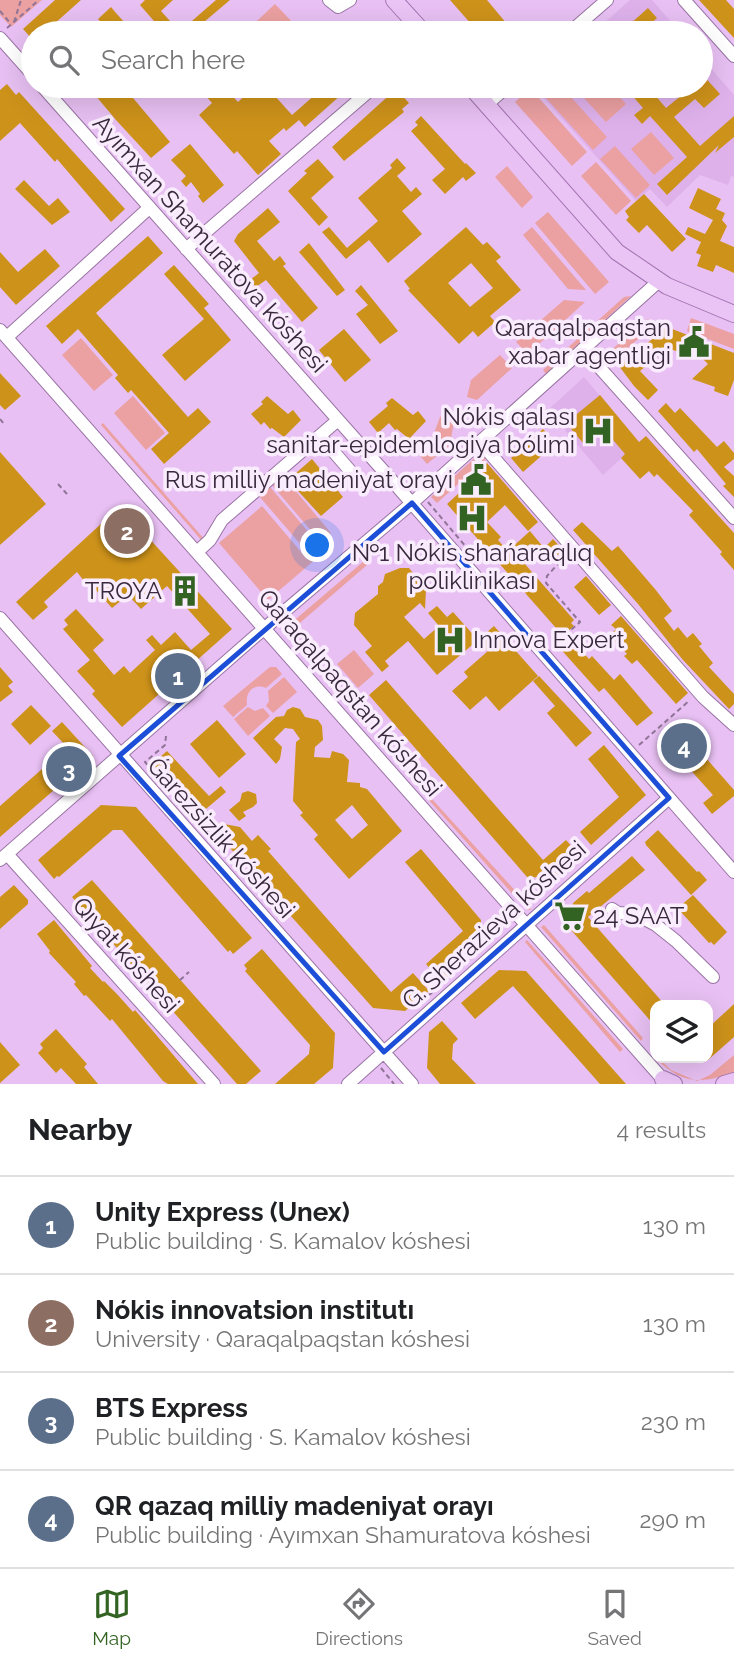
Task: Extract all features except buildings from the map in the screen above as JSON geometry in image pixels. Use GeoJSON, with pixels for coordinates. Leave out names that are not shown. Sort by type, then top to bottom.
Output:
{"type":"FeatureCollection","features":[{"type":"Feature","properties":{"kind":"main road"},"geometry":{"type":"LineString","coordinates":[[394,0],[413,21]]}},
{"type":"Feature","properties":{"kind":"main road"},"geometry":{"type":"LineString","coordinates":[[480,98],[609,244],[659,281],[734,314]]}},
{"type":"Feature","properties":{"kind":"main road"},"geometry":{"type":"LineString","coordinates":[[724,1084],[734,1081]]}},
{"type":"Feature","properties":{"kind":"street"},"geometry":{"type":"LineString","coordinates":[[329,0],[338,7],[350,0]]}},
{"type":"Feature","properties":{"kind":"street"},"geometry":{"type":"LineString","coordinates":[[583,21],[607,0]]}},
{"type":"Feature","properties":{"kind":"street"},"geometry":{"type":"LineString","coordinates":[[684,0],[703,21]]}},
{"type":"Feature","properties":{"kind":"street"},"geometry":{"type":"LineString","coordinates":[[713,32],[734,56]]}},
{"type":"Feature","properties":{"kind":"street"},"geometry":{"type":"LineString","coordinates":[[4,33],[21,58]]}},
{"type":"Feature","properties":{"kind":"street","name":"Ayımxan Shamuratova kóshesi"},"geometry":{"type":"LineString","coordinates":[[53,98],[412,503],[734,872]]}},
{"type":"Feature","properties":{"kind":"street"},"geometry":{"type":"LineString","coordinates":[[186,249],[361,98]]}},
{"type":"Feature","properties":{"kind":"street"},"geometry":{"type":"LineString","coordinates":[[486,105],[494,98]]}},
{"type":"Feature","properties":{"kind":"street"},"geometry":{"type":"LineString","coordinates":[[3,333],[149,208]]}},
{"type":"Feature","properties":{"kind":"street"},"geometry":{"type":"LineString","coordinates":[[3,857],[412,503],[659,281]]}},
{"type":"Feature","properties":{"kind":"street","name":"Qaraqalpaqstan kóshesi"},"geometry":{"type":"LineString","coordinates":[[3,333],[667,1083]]}},
{"type":"Feature","properties":{"kind":"street"},"geometry":{"type":"LineString","coordinates":[[583,349],[734,518]]}},
{"type":"Feature","properties":{"kind":"street"},"geometry":{"type":"LineString","coordinates":[[197,552],[210,540],[222,520],[338,420]]}},
{"type":"Feature","properties":{"kind":"street"},"geometry":{"type":"LineString","coordinates":[[320,436],[359,481]]}},
{"type":"Feature","properties":{"kind":"street"},"geometry":{"type":"LineString","coordinates":[[480,442],[699,693],[734,725]]}},
{"type":"Feature","properties":{"kind":"street","name":"Ǵarezsizlik kóshesi"},"geometry":{"type":"LineString","coordinates":[[0,618],[119,756],[412,1084]]}},
{"type":"Feature","properties":{"kind":"street","name":"G. Sherazieva kóshesi"},"geometry":{"type":"LineString","coordinates":[[348,1084],[669,798]]}},
{"type":"Feature","properties":{"kind":"street","name":"Qıyat kóshesi"},"geometry":{"type":"LineString","coordinates":[[3,857],[214,1084]]}},
{"type":"Feature","properties":{"kind":"street"},"geometry":{"type":"LineString","coordinates":[[612,909],[618,913],[635,914],[656,925],[713,977]]}},
{"type":"Feature","properties":{"kind":"path"},"geometry":{"type":"LineString","coordinates":[[13,24],[21,0]]}},
{"type":"Feature","properties":{"kind":"path"},"geometry":{"type":"LineString","coordinates":[[4,33],[39,0]]}},
{"type":"Feature","properties":{"kind":"path"},"geometry":{"type":"LineString","coordinates":[[0,11],[13,24]]}},
{"type":"Feature","properties":{"kind":"path"},"geometry":{"type":"LineString","coordinates":[[0,419],[4,424]]}},
{"type":"Feature","properties":{"kind":"path"},"geometry":{"type":"LineString","coordinates":[[58,484],[67,494]]}},
{"type":"Feature","properties":{"kind":"path"},"geometry":{"type":"LineString","coordinates":[[551,647],[580,622],[545,579],[572,547]]}},
{"type":"Feature","properties":{"kind":"path"},"geometry":{"type":"LineString","coordinates":[[630,753],[699,693]]}},
{"type":"Feature","properties":{"kind":"path"},"geometry":{"type":"LineString","coordinates":[[166,736],[165,745],[145,762],[244,873]]}},
{"type":"Feature","properties":{"kind":"path"},"geometry":{"type":"LineString","coordinates":[[180,980],[189,972]]}},
{"type":"Feature","properties":{"kind":"path"},"geometry":{"type":"LineString","coordinates":[[429,995],[443,983]]}},
{"type":"Feature","properties":{"kind":"path"},"geometry":{"type":"LineString","coordinates":[[379,1065],[394,1084]]}},
{"type":"Feature","properties":{"kind":"highlighted area"},"geometry":{"type":"Polygon","coordinates":[[[412,503],[669,798],[384,1052],[119,756],[412,503]]]}},
{"type":"Feature","properties":{"kind":"shaded area"},"geometry":{"type":"Polygon","coordinates":[[[0,0],[42,0],[11,27],[0,15],[0,0]]]}},
{"type":"Feature","properties":{"kind":"shaded area"},"geometry":{"type":"Polygon","coordinates":[[[630,0],[652,0],[670,21],[606,21],[630,0]]]}},
{"type":"Feature","properties":{"kind":"shaded area"},"geometry":{"type":"Polygon","coordinates":[[[275,4],[291,21],[257,21],[275,4]]]}},
{"type":"Feature","properties":{"kind":"shaded area"},"geometry":{"type":"Polygon","coordinates":[[[713,71],[734,95],[734,177],[731,176],[728,185],[700,175],[667,207],[650,189],[636,201],[544,98],[713,98],[713,71]]]}},
{"type":"Feature","properties":{"kind":"shaded area"},"geometry":{"type":"Polygon","coordinates":[[[519,98],[539,98],[587,152],[572,166],[515,102],[519,98]]]}},
{"type":"Feature","properties":{"kind":"shaded area"},"geometry":{"type":"Polygon","coordinates":[[[546,98],[572,98],[607,137],[593,150],[546,98]]]}},
{"type":"Feature","properties":{"kind":"shaded area"},"geometry":{"type":"Polygon","coordinates":[[[584,98],[621,98],[626,104],[606,122],[584,98]]]}},
{"type":"Feature","properties":{"kind":"shaded area"},"geometry":{"type":"Polygon","coordinates":[[[651,132],[674,158],[654,175],[631,149],[651,132]]]}},
{"type":"Feature","properties":{"kind":"shaded area"},"geometry":{"type":"Polygon","coordinates":[[[615,146],[650,185],[636,198],[600,159],[615,146]]]}},
{"type":"Feature","properties":{"kind":"shaded area"},"geometry":{"type":"Polygon","coordinates":[[[596,162],[631,201],[616,215],[581,176],[596,162]]]}},
{"type":"Feature","properties":{"kind":"shaded area"},"geometry":{"type":"Polygon","coordinates":[[[507,166],[533,197],[522,208],[495,177],[507,166]]]}},
{"type":"Feature","properties":{"kind":"shaded area"},"geometry":{"type":"Polygon","coordinates":[[[548,212],[609,282],[595,294],[535,223],[548,212]]]}},
{"type":"Feature","properties":{"kind":"shaded area"},"geometry":{"type":"Polygon","coordinates":[[[532,227],[586,290],[568,289],[523,235],[532,227]]]}},
{"type":"Feature","properties":{"kind":"shaded area"},"geometry":{"type":"Polygon","coordinates":[[[631,296],[546,374],[543,370],[624,297],[631,296]]]}},
{"type":"Feature","properties":{"kind":"shaded area"},"geometry":{"type":"Polygon","coordinates":[[[564,300],[585,302],[528,354],[516,342],[564,300]]]}},
{"type":"Feature","properties":{"kind":"shaded area"},"geometry":{"type":"Polygon","coordinates":[[[691,318],[734,334],[734,349],[687,331],[691,318]]]}},
{"type":"Feature","properties":{"kind":"shaded area"},"geometry":{"type":"Polygon","coordinates":[[[648,319],[656,324],[610,363],[604,356],[648,319]]]}},
{"type":"Feature","properties":{"kind":"shaded area"},"geometry":{"type":"Polygon","coordinates":[[[81,338],[113,375],[94,391],[62,355],[81,338]]]}},
{"type":"Feature","properties":{"kind":"shaded area"},"geometry":{"type":"Polygon","coordinates":[[[500,355],[512,368],[477,400],[467,397],[471,380],[500,355]]]}},
{"type":"Feature","properties":{"kind":"shaded area","name":"Nókis qalası sanitar-epidemlogiya bólimi"},"geometry":{"type":"Polygon","coordinates":[[[584,377],[639,442],[603,475],[548,410],[584,377]]]}},
{"type":"Feature","properties":{"kind":"shaded area"},"geometry":{"type":"Polygon","coordinates":[[[133,396],[165,433],[146,450],[114,413],[133,396]]]}},
{"type":"Feature","properties":{"kind":"shaded area"},"geometry":{"type":"Polygon","coordinates":[[[448,412],[454,421],[450,445],[427,464],[414,449],[433,436],[440,417],[448,412]]]}},
{"type":"Feature","properties":{"kind":"shaded area"},"geometry":{"type":"Polygon","coordinates":[[[103,423],[205,540],[203,542],[101,425],[103,423]]]}},
{"type":"Feature","properties":{"kind":"shaded area"},"geometry":{"type":"Polygon","coordinates":[[[478,455],[487,458],[437,503],[431,497],[478,455]]]}},
{"type":"Feature","properties":{"kind":"shaded area"},"geometry":{"type":"Polygon","coordinates":[[[283,476],[331,533],[324,539],[317,530],[313,533],[272,485],[283,476]]]}},
{"type":"Feature","properties":{"kind":"shaded area"},"geometry":{"type":"Polygon","coordinates":[[[270,487],[311,535],[307,538],[314,547],[308,553],[259,496],[270,487]]]}},
{"type":"Feature","properties":{"kind":"shaded area"},"geometry":{"type":"Polygon","coordinates":[[[262,506],[307,559],[320,547],[324,552],[268,600],[219,543],[262,506]]]}},
{"type":"Feature","properties":{"kind":"shaded area"},"geometry":{"type":"Polygon","coordinates":[[[364,561],[367,565],[294,628],[290,624],[364,561]]]}},
{"type":"Feature","properties":{"kind":"shaded area"},"geometry":{"type":"Polygon","coordinates":[[[354,650],[374,674],[358,688],[337,664],[354,650]]]}},
{"type":"Feature","properties":{"kind":"shaded area"},"geometry":{"type":"Polygon","coordinates":[[[270,667],[276,667],[282,674],[266,688],[257,687],[251,690],[247,696],[247,705],[233,717],[223,706],[270,667]]]}},
{"type":"Feature","properties":{"kind":"shaded area"},"geometry":{"type":"Polygon","coordinates":[[[284,677],[297,692],[273,713],[266,706],[269,701],[268,691],[284,677]]]}},
{"type":"Feature","properties":{"kind":"shaded area"},"geometry":{"type":"Polygon","coordinates":[[[248,707],[255,711],[263,708],[270,716],[248,736],[234,719],[248,707]]]}},
{"type":"Feature","properties":{"kind":"shaded area"},"geometry":{"type":"Polygon","coordinates":[[[421,787],[530,910],[527,910],[419,789],[421,787]]]}},
{"type":"Feature","properties":{"kind":"shaded area"},"geometry":{"type":"Polygon","coordinates":[[[544,925],[643,1038],[641,1041],[541,927],[544,925]]]}},
{"type":"Feature","properties":{"kind":"shaded area"},"geometry":{"type":"Polygon","coordinates":[[[527,940],[623,1049],[620,1052],[525,942],[527,940]]]}},
{"type":"Feature","properties":{"kind":"shaded area"},"geometry":{"type":"Polygon","coordinates":[[[734,1055],[734,1073],[699,1080],[710,1075],[734,1055]]]}},
{"type":"Feature","properties":{"kind":"shaded area"},"geometry":{"type":"Polygon","coordinates":[[[661,1063],[693,1079],[674,1073],[661,1063]]]}},
{"type":"Feature","properties":{"kind":"place","name":"Qaraqalpaqstan xabar agentligi"},"geometry":{"type":"Point","coordinates":[694,342]}},
{"type":"Feature","properties":{"kind":"place","name":"Nókis qalası sanitar-epidemlogiya bólimi"},"geometry":{"type":"Point","coordinates":[598,431]}},
{"type":"Feature","properties":{"kind":"place","name":"Rus milliy madeniyat orayi"},"geometry":{"type":"Point","coordinates":[476,480]}},
{"type":"Feature","properties":{"kind":"place","name":"№1 Nókis shańaraqlıq poliklinikası"},"geometry":{"type":"Point","coordinates":[472,518]}},
{"type":"Feature","properties":{"kind":"place","name":"Nókis innovatsion institutı"},"geometry":{"type":"Point","coordinates":[127,531]}},
{"type":"Feature","properties":{"kind":"place","name":"TROYA"},"geometry":{"type":"Point","coordinates":[185,591]}},
{"type":"Feature","properties":{"kind":"place","name":"Innova Expert"},"geometry":{"type":"Point","coordinates":[450,640]}},
{"type":"Feature","properties":{"kind":"place","name":"Unity Express (Unex)"},"geometry":{"type":"Point","coordinates":[178,676]}},
{"type":"Feature","properties":{"kind":"place","name":"QR qazaq milliy madeniyat orayı"},"geometry":{"type":"Point","coordinates":[684,746]}},
{"type":"Feature","properties":{"kind":"place","name":"BTS Express"},"geometry":{"type":"Point","coordinates":[69,769]}},
{"type":"Feature","properties":{"kind":"place","name":"24 SAAT"},"geometry":{"type":"Point","coordinates":[570,916]}}]}
